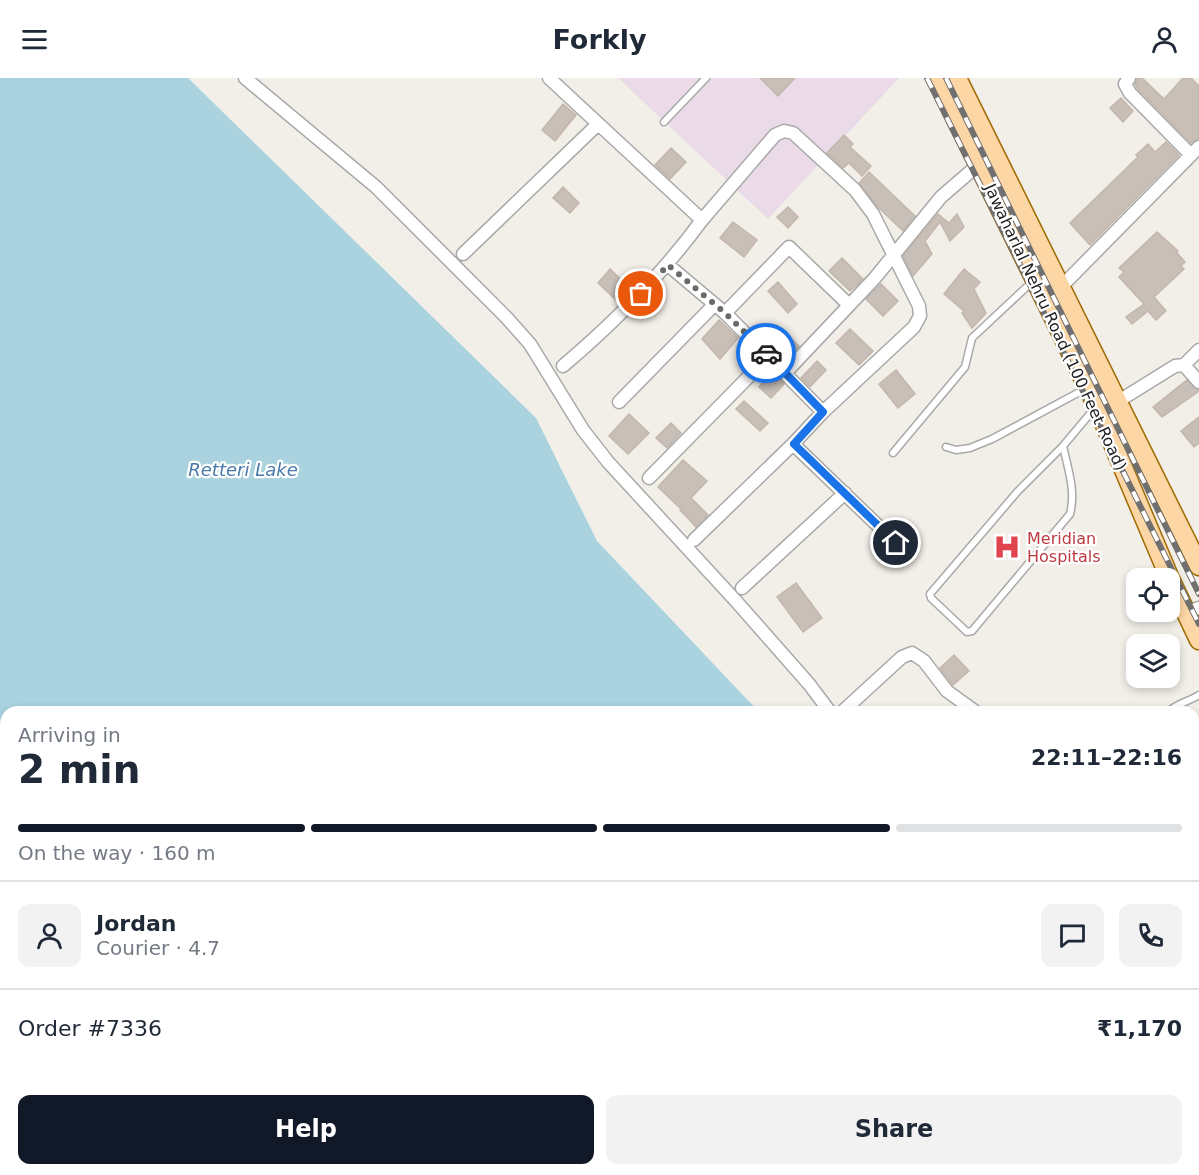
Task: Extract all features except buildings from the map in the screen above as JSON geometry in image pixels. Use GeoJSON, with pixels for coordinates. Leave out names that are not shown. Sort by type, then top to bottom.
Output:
{"type":"FeatureCollection","features":[{"type":"Feature","properties":{"kind":"main road","name":"Jawaharlal Nehru Road (100 Feet Road)"},"geometry":{"type":"LineString","coordinates":[[936,78],[1088,388],[1165,568]]}},
{"type":"Feature","properties":{"kind":"main road","name":"Jawaharlal Nehru Road (100 Feet Road)"},"geometry":{"type":"LineString","coordinates":[[957,78],[1199,566]]}},
{"type":"Feature","properties":{"kind":"main road","name":"Jawaharlal Nehru Road (100 Feet Road)"},"geometry":{"type":"LineString","coordinates":[[1180,594],[1192,611],[1199,640]]}},
{"type":"Feature","properties":{"kind":"street"},"geometry":{"type":"LineString","coordinates":[[245,78],[376,187],[506,317],[530,344],[583,430],[608,462],[735,600],[826,706]]}},
{"type":"Feature","properties":{"kind":"street"},"geometry":{"type":"LineString","coordinates":[[549,78],[702,220]]}},
{"type":"Feature","properties":{"kind":"street"},"geometry":{"type":"LineString","coordinates":[[1060,288],[1195,151],[1130,93],[1125,84],[1129,78]]}},
{"type":"Feature","properties":{"kind":"street"},"geometry":{"type":"LineString","coordinates":[[463,254],[598,124]]}},
{"type":"Feature","properties":{"kind":"street"},"geometry":{"type":"LineString","coordinates":[[563,366],[614,322],[668,265],[702,220],[775,135],[784,130],[793,133],[855,190],[873,214],[919,306],[920,316],[914,327],[823,412],[794,444],[694,540]]}},
{"type":"Feature","properties":{"kind":"street"},"geometry":{"type":"LineString","coordinates":[[786,372],[893,255],[941,197],[978,165]]}},
{"type":"Feature","properties":{"kind":"street"},"geometry":{"type":"LineString","coordinates":[[725,313],[789,247],[848,304]]}},
{"type":"Feature","properties":{"kind":"street"},"geometry":{"type":"LineString","coordinates":[[668,265],[725,313],[786,372],[823,412]]}},
{"type":"Feature","properties":{"kind":"street"},"geometry":{"type":"LineString","coordinates":[[619,402],[714,305]]}},
{"type":"Feature","properties":{"kind":"street"},"geometry":{"type":"LineString","coordinates":[[1117,402],[1175,366],[1184,365],[1199,350]]}},
{"type":"Feature","properties":{"kind":"street"},"geometry":{"type":"LineString","coordinates":[[649,478],[769,356]]}},
{"type":"Feature","properties":{"kind":"street"},"geometry":{"type":"LineString","coordinates":[[1184,365],[1199,382]]}},
{"type":"Feature","properties":{"kind":"street"},"geometry":{"type":"LineString","coordinates":[[794,444],[896,543]]}},
{"type":"Feature","properties":{"kind":"street"},"geometry":{"type":"LineString","coordinates":[[742,588],[845,493]]}},
{"type":"Feature","properties":{"kind":"street"},"geometry":{"type":"LineString","coordinates":[[849,706],[902,657],[912,653],[924,661],[947,691],[968,706]]}},
{"type":"Feature","properties":{"kind":"lane"},"geometry":{"type":"LineString","coordinates":[[664,122],[706,78]]}},
{"type":"Feature","properties":{"kind":"lane"},"geometry":{"type":"LineString","coordinates":[[893,453],[965,367],[972,338],[1034,279]]}},
{"type":"Feature","properties":{"kind":"lane"},"geometry":{"type":"LineString","coordinates":[[946,447],[956,450],[970,448],[992,439],[1088,388]]}},
{"type":"Feature","properties":{"kind":"lane"},"geometry":{"type":"LineString","coordinates":[[1063,446],[1072,488],[1073,502],[1070,514],[972,631],[968,632],[931,598],[930,594],[1018,491],[1063,446],[1096,406]]}},
{"type":"Feature","properties":{"kind":"lane"},"geometry":{"type":"LineString","coordinates":[[1175,706],[1199,695]]}},
{"type":"Feature","properties":{"kind":"shaded area"},"geometry":{"type":"Polygon","coordinates":[[[618,78],[899,78],[768,219],[618,78]]]}},
{"type":"Feature","properties":{"kind":"water","name":"Retteri Lake"},"geometry":{"type":"Polygon","coordinates":[[[0,78],[188,78],[536,418],[597,541],[753,706],[0,706],[0,78]]]}},
{"type":"Feature","properties":{"kind":"railway"},"geometry":{"type":"LineString","coordinates":[[927,78],[1199,624]]}},
{"type":"Feature","properties":{"kind":"railway"},"geometry":{"type":"LineString","coordinates":[[946,78],[1199,594]]}},
{"type":"Feature","properties":{"kind":"way so far"},"geometry":{"type":"LineString","coordinates":[[641,294],[668,265],[725,313],[766,353]]}},
{"type":"Feature","properties":{"kind":"place","name":"Meridian Hospitals"},"geometry":{"type":"Point","coordinates":[1007,547]}},
{"type":"Feature","properties":{"kind":"route"},"geometry":{"type":"LineString","coordinates":[[766,353],[823,412],[794,444],[896,543]]}}]}
